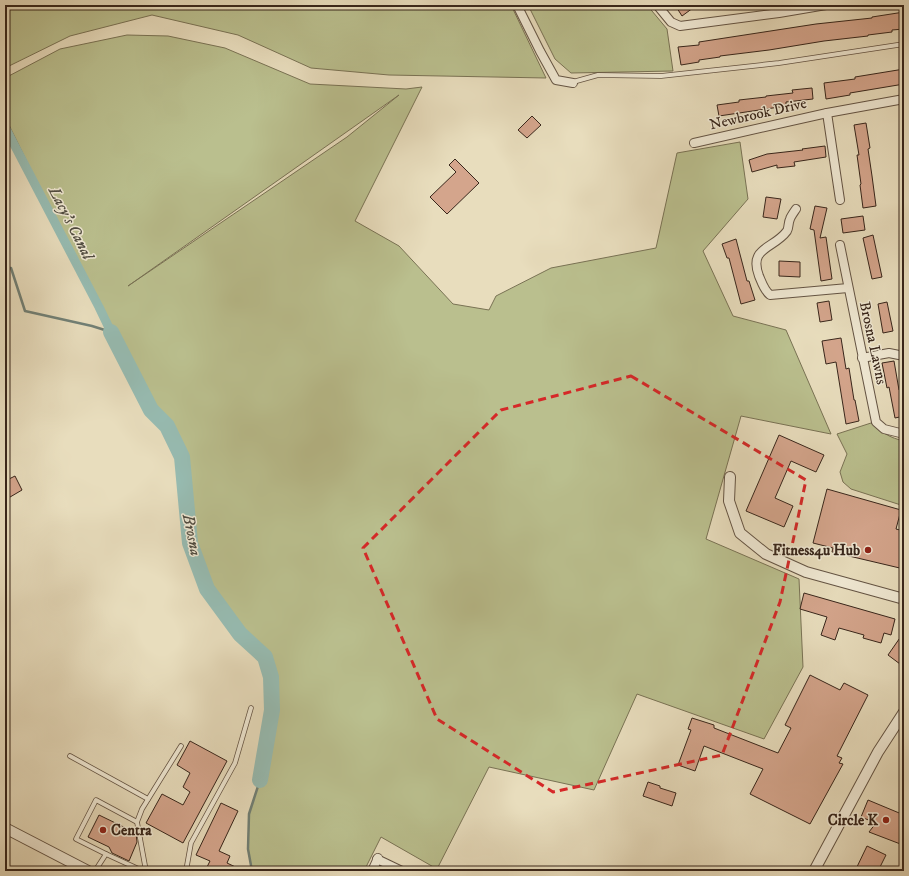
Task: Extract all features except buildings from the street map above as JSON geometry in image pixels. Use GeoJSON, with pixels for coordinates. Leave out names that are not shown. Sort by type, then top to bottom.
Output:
{"type":"FeatureCollection","features":[{"type":"Feature","properties":{"kind":"street"},"geometry":{"type":"LineString","coordinates":[[517,5],[556,80],[573,83]]}},
{"type":"Feature","properties":{"kind":"street"},"geometry":{"type":"LineString","coordinates":[[657,5],[671,22],[680,26],[779,13],[826,5]]}},
{"type":"Feature","properties":{"kind":"street"},"geometry":{"type":"LineString","coordinates":[[774,5],[779,13]]}},
{"type":"Feature","properties":{"kind":"street","name":"Newbrook Drive"},"geometry":{"type":"LineString","coordinates":[[694,143],[827,113],[904,99]]}},
{"type":"Feature","properties":{"kind":"street","name":"Newbrook Drive"},"geometry":{"type":"LineString","coordinates":[[827,113],[840,200]]}},
{"type":"Feature","properties":{"kind":"street"},"geometry":{"type":"LineString","coordinates":[[796,209],[790,220],[788,230],[778,240],[759,252],[757,258],[758,272],[766,292],[770,295],[848,288]]}},
{"type":"Feature","properties":{"kind":"street","name":"Brosna Lawns"},"geometry":{"type":"LineString","coordinates":[[840,245],[876,422],[884,429],[900,433]]}},
{"type":"Feature","properties":{"kind":"street"},"geometry":{"type":"LineString","coordinates":[[862,358],[890,353],[904,356]]}},
{"type":"Feature","properties":{"kind":"street"},"geometry":{"type":"LineString","coordinates":[[730,477],[729,501],[740,533],[766,554],[806,572],[904,599]]}},
{"type":"Feature","properties":{"kind":"street"},"geometry":{"type":"LineString","coordinates":[[814,871],[878,752],[904,712]]}},
{"type":"Feature","properties":{"kind":"street"},"geometry":{"type":"LineString","coordinates":[[5,828],[88,871]]}},
{"type":"Feature","properties":{"kind":"street"},"geometry":{"type":"LineString","coordinates":[[372,871],[378,858],[402,871]]}},
{"type":"Feature","properties":{"kind":"lane"},"geometry":{"type":"LineString","coordinates":[[573,83],[598,75],[661,76],[779,63],[904,44]]}},
{"type":"Feature","properties":{"kind":"lane"},"geometry":{"type":"LineString","coordinates":[[186,871],[191,843],[235,763],[251,708]]}},
{"type":"Feature","properties":{"kind":"lane"},"geometry":{"type":"LineString","coordinates":[[146,871],[137,822],[148,799],[181,746]]}},
{"type":"Feature","properties":{"kind":"lane"},"geometry":{"type":"LineString","coordinates":[[70,756],[148,799]]}},
{"type":"Feature","properties":{"kind":"lane"},"geometry":{"type":"LineString","coordinates":[[137,822],[96,800],[76,839],[143,871]]}},
{"type":"Feature","properties":{"kind":"lane"},"geometry":{"type":"LineString","coordinates":[[95,871],[106,854]]}},
{"type":"Feature","properties":{"kind":"highlighted area"},"geometry":{"type":"Polygon","coordinates":[[[631,376],[806,480],[780,602],[722,755],[553,792],[437,719],[363,548],[501,410],[631,376]]]}},
{"type":"Feature","properties":{"kind":"green space"},"geometry":{"type":"Polygon","coordinates":[[[5,5],[511,5],[546,78],[389,75],[311,68],[238,35],[152,15],[70,36],[5,68],[5,5]]]}},
{"type":"Feature","properties":{"kind":"green space"},"geometry":{"type":"Polygon","coordinates":[[[528,5],[647,5],[667,29],[673,71],[571,73],[555,59],[528,5]]]}},
{"type":"Feature","properties":{"kind":"green space"},"geometry":{"type":"Polygon","coordinates":[[[127,35],[168,36],[225,48],[310,84],[406,89],[422,87],[355,221],[399,246],[453,304],[489,310],[496,296],[551,268],[656,248],[677,153],[740,142],[748,199],[703,251],[733,316],[786,330],[831,434],[741,416],[706,539],[799,579],[803,667],[764,739],[637,694],[594,790],[489,767],[437,869],[381,837],[364,871],[252,871],[248,849],[249,814],[260,780],[272,710],[271,677],[265,657],[240,634],[207,589],[190,543],[182,457],[167,426],[151,410],[5,117],[5,78],[60,49],[127,35]],[[399,95],[128,286],[347,137],[399,95]]]}},
{"type":"Feature","properties":{"kind":"green space"},"geometry":{"type":"Polygon","coordinates":[[[871,423],[886,434],[904,441],[904,506],[851,489],[843,482],[840,472],[847,454],[837,434],[871,423]]]}},
{"type":"Feature","properties":{"kind":"waterway","name":"Lacy's Canal"},"geometry":{"type":"LineString","coordinates":[[5,127],[111,332]]}},
{"type":"Feature","properties":{"kind":"waterway","name":"Brosna"},"geometry":{"type":"LineString","coordinates":[[5,268],[11,268],[25,311],[92,326],[111,332]]}},
{"type":"Feature","properties":{"kind":"waterway","name":"Brosna"},"geometry":{"type":"LineString","coordinates":[[111,332],[151,410],[167,426],[182,457],[190,543],[207,589],[240,634],[265,657],[271,677],[272,710],[260,780]]}},
{"type":"Feature","properties":{"kind":"waterway","name":"Brosna"},"geometry":{"type":"LineString","coordinates":[[252,871],[248,849],[249,814],[260,780]]}},
{"type":"Feature","properties":{"kind":"place","name":"Fitness4u Hub"},"geometry":{"type":"Point","coordinates":[868,550]}},
{"type":"Feature","properties":{"kind":"place","name":"Circle K"},"geometry":{"type":"Point","coordinates":[886,820]}},
{"type":"Feature","properties":{"kind":"place","name":"Centra"},"geometry":{"type":"Point","coordinates":[103,830]}}]}
